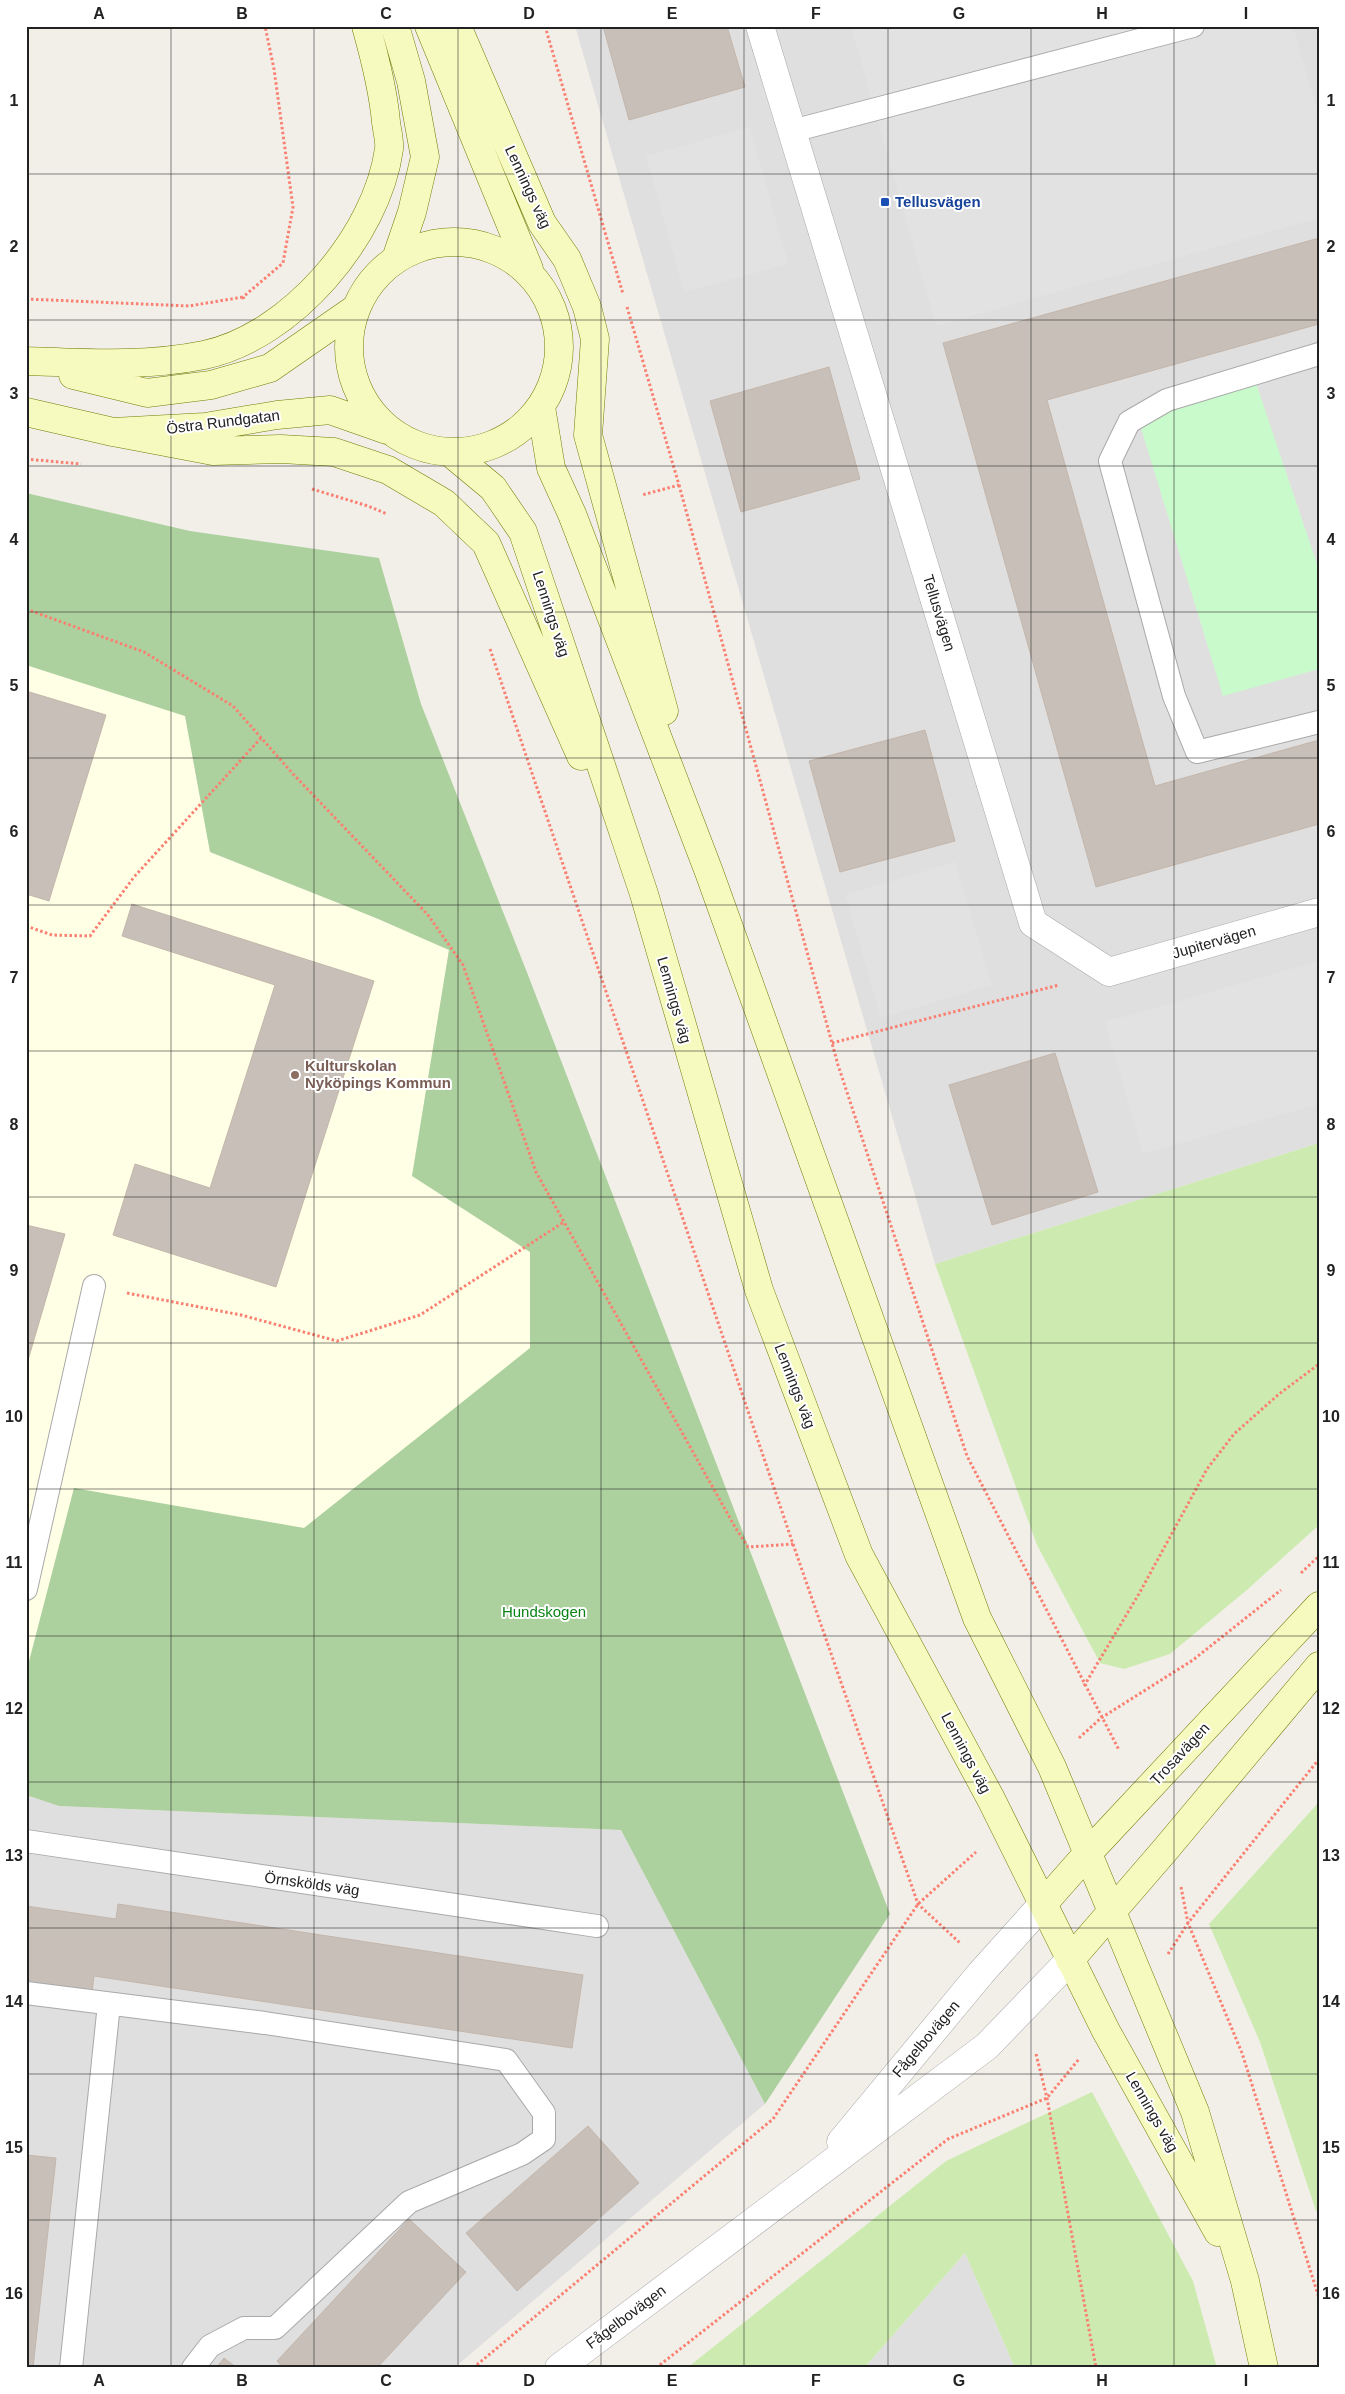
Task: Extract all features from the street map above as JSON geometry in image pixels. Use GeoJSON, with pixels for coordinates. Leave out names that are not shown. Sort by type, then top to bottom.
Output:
{"type":"FeatureCollection","features":[{"type":"Feature","properties":{"kind":"main road"},"geometry":{"type":"LineString","coordinates":[[26,362],[120,365],[205,355],[256,336],[306,298],[348,250],[376,198],[389,148],[383,90],[366,26]]}},
{"type":"Feature","properties":{"kind":"main road"},"geometry":{"type":"LineString","coordinates":[[395,26],[411,81],[425,157],[412,212],[396,259]]}},
{"type":"Feature","properties":{"kind":"main road","name":"Lennings väg"},"geometry":{"type":"LineString","coordinates":[[429,26],[532,278]]}},
{"type":"Feature","properties":{"kind":"main road","name":"Lennings väg"},"geometry":{"type":"LineString","coordinates":[[457,26],[542,223],[567,259],[587,307],[595,339],[588,435],[709,872]]}},
{"type":"Feature","properties":{"kind":"main road"},"geometry":{"type":"LineString","coordinates":[[450,242],[479,245],[507,253],[532,278],[551,307],[559,341],[555,376],[541,407],[517,432],[486,448],[452,454],[418,447],[388,431],[370,412],[357,390],[347,349],[356,309],[372,280],[396,259],[422,247],[450,242]]}},
{"type":"Feature","properties":{"kind":"main road"},"geometry":{"type":"LineString","coordinates":[[26,362],[147,392],[211,385],[270,368],[356,309]]}},
{"type":"Feature","properties":{"kind":"main road","name":"Lennings väg"},"geometry":{"type":"LineString","coordinates":[[541,407],[551,468],[572,514],[709,872],[977,1618],[1052,1767],[1194,2112],[1245,2281],[1264,2368]]}},
{"type":"Feature","properties":{"kind":"main road","name":"Östra Rundgatan"},"geometry":{"type":"LineString","coordinates":[[26,412],[113,432],[205,427],[276,414],[330,410],[388,431]]}},
{"type":"Feature","properties":{"kind":"main road"},"geometry":{"type":"LineString","coordinates":[[113,432],[213,451],[281,449],[334,452],[388,470],[444,503],[486,543],[644,894]]}},
{"type":"Feature","properties":{"kind":"main road","name":"Lennings väg"},"geometry":{"type":"LineString","coordinates":[[452,454],[493,488],[523,532],[644,894],[759,1290],[859,1555],[991,1799],[1106,2031],[1165,2133],[1245,2281]]}},
{"type":"Feature","properties":{"kind":"main road","name":"Trosavägen"},"geometry":{"type":"LineString","coordinates":[[1043,1904],[1088,1852],[1319,1606]]}},
{"type":"Feature","properties":{"kind":"main road"},"geometry":{"type":"LineString","coordinates":[[1070,1960],[1319,1666]]}},
{"type":"Feature","properties":{"kind":"street","name":"Tellusvägen"},"geometry":{"type":"LineString","coordinates":[[760,26],[1033,923],[1109,972]]}},
{"type":"Feature","properties":{"kind":"street","name":"Jupitervägen"},"geometry":{"type":"LineString","coordinates":[[1109,972],[1319,912]]}},
{"type":"Feature","properties":{"kind":"street","name":"Fågelbovägen"},"geometry":{"type":"LineString","coordinates":[[813,2176],[981,1973],[1043,1904]]}},
{"type":"Feature","properties":{"kind":"street","name":"Fågelbovägen"},"geometry":{"type":"LineString","coordinates":[[559,2368],[987,2046],[1070,1960]]}},
{"type":"Feature","properties":{"kind":"lane"},"geometry":{"type":"LineString","coordinates":[[792,131],[1193,26]]}},
{"type":"Feature","properties":{"kind":"lane"},"geometry":{"type":"LineString","coordinates":[[1319,354],[1176,397],[1153,407],[1128,422],[1110,461],[1174,696],[1197,752],[1319,722]]}},
{"type":"Feature","properties":{"kind":"lane"},"geometry":{"type":"LineString","coordinates":[[26,1590],[94,1286]]}},
{"type":"Feature","properties":{"kind":"lane","name":"Örnskölds väg"},"geometry":{"type":"LineString","coordinates":[[26,1841],[597,1926]]}},
{"type":"Feature","properties":{"kind":"lane"},"geometry":{"type":"LineString","coordinates":[[26,1993],[265,2023],[506,2060],[544,2113],[544,2139],[522,2154],[409,2202],[275,2328],[244,2328],[210,2346],[192,2368]]}},
{"type":"Feature","properties":{"kind":"lane"},"geometry":{"type":"LineString","coordinates":[[71,2368],[109,2004]]}},
{"type":"Feature","properties":{"kind":"path"},"geometry":{"type":"LineString","coordinates":[[26,299],[190,306],[243,297],[283,263],[293,206],[274,69],[265,26]]}},
{"type":"Feature","properties":{"kind":"path"},"geometry":{"type":"LineString","coordinates":[[243,297],[256,336]]}},
{"type":"Feature","properties":{"kind":"path"},"geometry":{"type":"LineString","coordinates":[[281,449],[285,481],[368,506],[394,518]]}},
{"type":"Feature","properties":{"kind":"path"},"geometry":{"type":"LineString","coordinates":[[679,485],[832,1043],[967,1456],[1118,1750]]}},
{"type":"Feature","properties":{"kind":"path"},"geometry":{"type":"LineString","coordinates":[[26,609],[144,652],[233,706],[428,915],[463,965],[536,1172],[647,1374],[748,1547],[793,1544]]}},
{"type":"Feature","properties":{"kind":"path"},"geometry":{"type":"LineString","coordinates":[[490,647],[793,1544],[918,1904],[962,1946]]}},
{"type":"Feature","properties":{"kind":"path"},"geometry":{"type":"LineString","coordinates":[[26,926],[52,935],[90,936],[134,877],[261,738]]}},
{"type":"Feature","properties":{"kind":"path"},"geometry":{"type":"LineString","coordinates":[[832,1043],[1109,972]]}},
{"type":"Feature","properties":{"kind":"path"},"geometry":{"type":"LineString","coordinates":[[94,1286],[241,1315],[337,1341],[420,1315],[564,1222]]}},
{"type":"Feature","properties":{"kind":"path"},"geometry":{"type":"LineString","coordinates":[[1084,1686],[1140,1592],[1207,1469],[1234,1434],[1279,1394],[1319,1364]]}},
{"type":"Feature","properties":{"kind":"path"},"geometry":{"type":"LineString","coordinates":[[1297,1576],[1319,1556]]}},
{"type":"Feature","properties":{"kind":"path"},"geometry":{"type":"LineString","coordinates":[[1080,1738],[1101,1718],[1193,1660],[1283,1588]]}},
{"type":"Feature","properties":{"kind":"path"},"geometry":{"type":"LineString","coordinates":[[1168,1954],[1188,1923],[1319,1759]]}},
{"type":"Feature","properties":{"kind":"path"},"geometry":{"type":"LineString","coordinates":[[472,2368],[773,2119],[918,1904],[978,1850]]}},
{"type":"Feature","properties":{"kind":"path"},"geometry":{"type":"LineString","coordinates":[[1179,1881],[1188,1923],[1242,2053],[1319,2298]]}},
{"type":"Feature","properties":{"kind":"path"},"geometry":{"type":"LineString","coordinates":[[1036,2054],[1047,2098],[1096,2368]]}},
{"type":"Feature","properties":{"kind":"path"},"geometry":{"type":"LineString","coordinates":[[656,2368],[948,2139],[1047,2098],[1080,2059]]}},
{"type":"Feature","properties":{"kind":"shaded area"},"geometry":{"type":"Polygon","coordinates":[[[575,26],[1319,26],[1319,1143],[935,1264],[575,26]]]}},
{"type":"Feature","properties":{"kind":"shaded area"},"geometry":{"type":"Polygon","coordinates":[[[851,26],[1293,26],[1319,117],[1319,218],[936,326],[851,26]]]}},
{"type":"Feature","properties":{"kind":"shaded area"},"geometry":{"type":"Polygon","coordinates":[[[750,127],[788,264],[684,292],[646,156],[750,127]]]}},
{"type":"Feature","properties":{"kind":"shaded area"},"geometry":{"type":"Polygon","coordinates":[[[26,665],[185,716],[210,852],[376,918],[449,950],[412,1176],[530,1252],[530,1349],[304,1528],[74,1489],[26,1673],[26,665]]]}},
{"type":"Feature","properties":{"kind":"shaded area"},"geometry":{"type":"Polygon","coordinates":[[[955,862],[992,985],[881,1018],[845,895],[955,862]]]}},
{"type":"Feature","properties":{"kind":"shaded area"},"geometry":{"type":"Polygon","coordinates":[[[1319,961],[1319,1104],[1143,1154],[1105,1022],[1319,961]]]}},
{"type":"Feature","properties":{"kind":"shaded area"},"geometry":{"type":"Polygon","coordinates":[[[26,1795],[59,1806],[621,1830],[765,2104],[454,2368],[26,2368],[26,1795]]]}},
{"type":"Feature","properties":{"kind":"shaded area"},"geometry":{"type":"Polygon","coordinates":[[[965,2253],[1015,2368],[864,2368],[965,2253]]]}},
{"type":"Feature","properties":{"kind":"green space"},"geometry":{"type":"Polygon","coordinates":[[[1251,368],[1319,570],[1319,669],[1223,696],[1134,405],[1251,368]]]}},
{"type":"Feature","properties":{"kind":"green space","name":"Hundskogen"},"geometry":{"type":"Polygon","coordinates":[[[26,493],[190,531],[379,558],[421,704],[528,975],[890,1914],[765,2104],[621,1830],[59,1806],[26,1795],[26,1673],[74,1488],[304,1528],[530,1348],[530,1252],[412,1176],[449,950],[376,918],[210,852],[185,716],[26,665],[26,493]]]}},
{"type":"Feature","properties":{"kind":"green space"},"geometry":{"type":"Polygon","coordinates":[[[1319,1143],[1319,1525],[1248,1589],[1170,1654],[1124,1669],[1100,1663],[1037,1545],[935,1264],[1319,1143]]]}},
{"type":"Feature","properties":{"kind":"green space"},"geometry":{"type":"Polygon","coordinates":[[[1319,1802],[1319,2210],[1316,2211],[1260,2042],[1209,1924],[1319,1802]]]}},
{"type":"Feature","properties":{"kind":"green space"},"geometry":{"type":"Polygon","coordinates":[[[1092,2092],[1193,2281],[1217,2368],[1015,2368],[965,2253],[864,2368],[687,2368],[946,2161],[1092,2092]]]}},
{"type":"Feature","properties":{"kind":"building"},"geometry":{"type":"Polygon","coordinates":[[[603,26],[727,26],[745,87],[629,120],[603,26]]]}},
{"type":"Feature","properties":{"kind":"building"},"geometry":{"type":"Polygon","coordinates":[[[1319,238],[1319,324],[1047,400],[1155,786],[1319,740],[1319,824],[1096,887],[943,343],[1319,238]]]}},
{"type":"Feature","properties":{"kind":"building"},"geometry":{"type":"Polygon","coordinates":[[[829,367],[860,479],[741,512],[710,401],[829,367]]]}},
{"type":"Feature","properties":{"kind":"building"},"geometry":{"type":"Polygon","coordinates":[[[26,691],[106,715],[49,901],[26,894],[26,691]]]}},
{"type":"Feature","properties":{"kind":"building"},"geometry":{"type":"Polygon","coordinates":[[[925,730],[955,841],[840,872],[809,761],[925,730]]]}},
{"type":"Feature","properties":{"kind":"building","name":"Kulturskolan Nyköpings Kommun"},"geometry":{"type":"Polygon","coordinates":[[[132,904],[374,981],[276,1287],[113,1235],[135,1164],[210,1188],[275,985],[122,936],[132,904]]]}},
{"type":"Feature","properties":{"kind":"building"},"geometry":{"type":"Polygon","coordinates":[[[1055,1053],[1098,1192],[992,1225],[949,1085],[1055,1053]]]}},
{"type":"Feature","properties":{"kind":"building"},"geometry":{"type":"Polygon","coordinates":[[[26,1225],[65,1234],[26,1367],[26,1225]]]}},
{"type":"Feature","properties":{"kind":"building"},"geometry":{"type":"Polygon","coordinates":[[[118,1904],[583,1975],[572,2048],[94,1976],[92,1993],[26,1983],[26,1906],[116,1919],[118,1904]]]}},
{"type":"Feature","properties":{"kind":"building"},"geometry":{"type":"Polygon","coordinates":[[[588,2126],[639,2183],[517,2291],[466,2233],[588,2126]]]}},
{"type":"Feature","properties":{"kind":"building"},"geometry":{"type":"Polygon","coordinates":[[[26,2155],[56,2158],[33,2368],[26,2368],[26,2155]]]}},
{"type":"Feature","properties":{"kind":"building"},"geometry":{"type":"Polygon","coordinates":[[[409,2219],[466,2272],[377,2368],[283,2368],[277,2361],[409,2219]]]}},
{"type":"Feature","properties":{"kind":"building"},"geometry":{"type":"Polygon","coordinates":[[[224,2358],[237,2368],[216,2368],[224,2358]]]}},
{"type":"Feature","properties":{"kind":"place","name":"Tellusvägen"},"geometry":{"type":"Point","coordinates":[885,202]}},
{"type":"Feature","properties":{"kind":"place","name":"Kulturskolan Nyköpings Kommun"},"geometry":{"type":"Point","coordinates":[295,1075]}}]}
